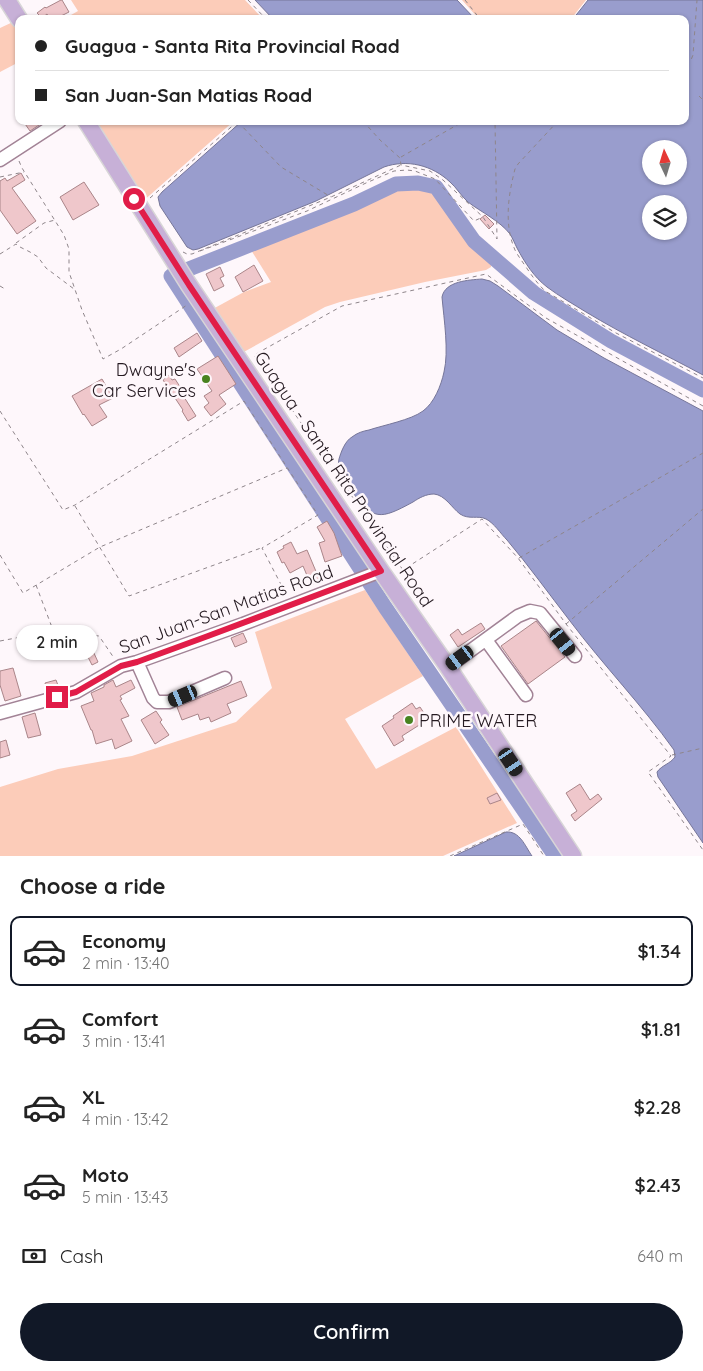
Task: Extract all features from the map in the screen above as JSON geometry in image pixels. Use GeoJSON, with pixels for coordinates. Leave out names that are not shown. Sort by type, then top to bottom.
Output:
{"type":"FeatureCollection","features":[{"type":"Feature","properties":{"kind":"main road"},"geometry":{"type":"LineString","coordinates":[[7,0],[17,15]]}},
{"type":"Feature","properties":{"kind":"main road","name":"Guagua - Santa Rita Provincial Road"},"geometry":{"type":"LineString","coordinates":[[89,125],[178,261],[193,292],[377,573],[448,667],[573,856]]}},
{"type":"Feature","properties":{"kind":"street"},"geometry":{"type":"LineString","coordinates":[[0,3],[7,0]]}},
{"type":"Feature","properties":{"kind":"street"},"geometry":{"type":"LineString","coordinates":[[0,160],[54,125]]}},
{"type":"Feature","properties":{"kind":"street","name":"San Juan-San Matias Road"},"geometry":{"type":"LineString","coordinates":[[0,714],[76,692],[121,666],[137,662],[377,573]]}},
{"type":"Feature","properties":{"kind":"street"},"geometry":{"type":"LineString","coordinates":[[448,667],[518,616],[530,611],[540,613],[575,656]]}},
{"type":"Feature","properties":{"kind":"street"},"geometry":{"type":"LineString","coordinates":[[486,640],[526,695]]}},
{"type":"Feature","properties":{"kind":"street"},"geometry":{"type":"LineString","coordinates":[[137,662],[153,698],[157,702],[169,702],[225,678]]}},
{"type":"Feature","properties":{"kind":"path"},"geometry":{"type":"LineString","coordinates":[[248,0],[262,15]]}},
{"type":"Feature","properties":{"kind":"path"},"geometry":{"type":"LineString","coordinates":[[465,0],[477,15]]}},
{"type":"Feature","properties":{"kind":"path"},"geometry":{"type":"LineString","coordinates":[[689,62],[693,55],[697,0]]}},
{"type":"Feature","properties":{"kind":"path"},"geometry":{"type":"LineString","coordinates":[[699,96],[703,100]]}},
{"type":"Feature","properties":{"kind":"path"},"geometry":{"type":"LineString","coordinates":[[148,201],[148,199],[234,125]]}},
{"type":"Feature","properties":{"kind":"path"},"geometry":{"type":"LineString","coordinates":[[241,125],[281,167],[331,197]]}},
{"type":"Feature","properties":{"kind":"path"},"geometry":{"type":"LineString","coordinates":[[367,125],[400,158],[401,165]]}},
{"type":"Feature","properties":{"kind":"path"},"geometry":{"type":"LineString","coordinates":[[400,158],[457,125]]}},
{"type":"Feature","properties":{"kind":"path"},"geometry":{"type":"LineString","coordinates":[[178,261],[331,197],[401,165],[430,172],[443,180],[483,216],[497,239],[495,125]]}},
{"type":"Feature","properties":{"kind":"path"},"geometry":{"type":"LineString","coordinates":[[554,125],[515,169],[508,220],[516,252],[536,282],[545,291],[616,333],[703,378]]}},
{"type":"Feature","properties":{"kind":"path"},"geometry":{"type":"LineString","coordinates":[[178,261],[307,211],[366,182],[394,171],[415,171],[436,179],[474,221],[483,216]]}},
{"type":"Feature","properties":{"kind":"path"},"geometry":{"type":"LineString","coordinates":[[0,177],[25,172],[64,235],[69,249],[69,272],[82,310],[103,359],[121,349],[193,292]]}},
{"type":"Feature","properties":{"kind":"path"},"geometry":{"type":"LineString","coordinates":[[0,254],[44,223],[55,220]]}},
{"type":"Feature","properties":{"kind":"path"},"geometry":{"type":"LineString","coordinates":[[16,244],[38,258],[46,268],[75,289]]}},
{"type":"Feature","properties":{"kind":"path"},"geometry":{"type":"LineString","coordinates":[[671,756],[566,624],[518,558],[482,519],[403,570],[254,355],[342,306],[486,274],[546,318],[703,406]]}},
{"type":"Feature","properties":{"kind":"path"},"geometry":{"type":"LineString","coordinates":[[0,286],[5,289]]}},
{"type":"Feature","properties":{"kind":"path"},"geometry":{"type":"LineString","coordinates":[[0,411],[63,510],[75,505],[244,401],[318,515],[262,548],[129,596],[75,505]]}},
{"type":"Feature","properties":{"kind":"path"},"geometry":{"type":"LineString","coordinates":[[518,558],[703,453]]}},
{"type":"Feature","properties":{"kind":"path"},"geometry":{"type":"LineString","coordinates":[[0,555],[23,593],[100,547],[288,468]]}},
{"type":"Feature","properties":{"kind":"path"},"geometry":{"type":"LineString","coordinates":[[566,624],[703,509]]}},
{"type":"Feature","properties":{"kind":"path"},"geometry":{"type":"LineString","coordinates":[[262,548],[288,597]]}},
{"type":"Feature","properties":{"kind":"path"},"geometry":{"type":"LineString","coordinates":[[36,585],[53,631]]}},
{"type":"Feature","properties":{"kind":"path"},"geometry":{"type":"LineString","coordinates":[[0,641],[53,631],[99,636],[116,661]]}},
{"type":"Feature","properties":{"kind":"path"},"geometry":{"type":"LineString","coordinates":[[703,748],[671,756],[648,772],[703,850]]}},
{"type":"Feature","properties":{"kind":"path"},"geometry":{"type":"LineString","coordinates":[[450,856],[523,824],[544,856]]}},
{"type":"Feature","properties":{"kind":"shaded area"},"geometry":{"type":"Polygon","coordinates":[[[71,0],[245,0],[259,15],[71,15],[78,11],[71,0]]]}},
{"type":"Feature","properties":{"kind":"shaded area"},"geometry":{"type":"Polygon","coordinates":[[[462,0],[586,0],[574,15],[475,15],[462,0]]]}},
{"type":"Feature","properties":{"kind":"shaded area"},"geometry":{"type":"Polygon","coordinates":[[[15,21],[15,64],[0,72],[0,28],[15,21]]]}},
{"type":"Feature","properties":{"kind":"shaded area"},"geometry":{"type":"Polygon","coordinates":[[[95,125],[229,125],[142,202],[95,125]]]}},
{"type":"Feature","properties":{"kind":"shaded area"},"geometry":{"type":"Polygon","coordinates":[[[417,186],[434,190],[474,245],[491,263],[491,267],[486,270],[425,282],[325,307],[242,353],[211,310],[244,292],[271,282],[251,250],[395,188],[417,186]]]}},
{"type":"Feature","properties":{"kind":"shaded area"},"geometry":{"type":"Polygon","coordinates":[[[365,590],[423,676],[345,719],[376,769],[456,727],[517,823],[443,856],[0,856],[0,787],[58,769],[132,756],[236,722],[272,688],[255,632],[365,590]]]}},
{"type":"Feature","properties":{"kind":"water"},"geometry":{"type":"Polygon","coordinates":[[[255,0],[457,0],[471,15],[269,15],[255,0]]]}},
{"type":"Feature","properties":{"kind":"water"},"geometry":{"type":"Polygon","coordinates":[[[588,0],[703,0],[703,375],[629,337],[547,287],[530,269],[506,229],[468,202],[443,176],[419,165],[401,164],[384,167],[316,201],[193,250],[187,247],[160,206],[158,197],[237,125],[689,125],[689,15],[576,15],[588,0]]]}},
{"type":"Feature","properties":{"kind":"water"},"geometry":{"type":"Polygon","coordinates":[[[482,279],[498,286],[557,330],[604,358],[703,411],[703,843],[658,777],[657,772],[675,757],[674,750],[495,526],[483,518],[463,516],[445,499],[434,494],[423,496],[392,512],[378,514],[372,512],[359,500],[340,472],[338,463],[344,447],[347,441],[356,434],[412,417],[427,408],[434,399],[443,377],[446,355],[442,297],[444,292],[458,282],[482,279]]]}},
{"type":"Feature","properties":{"kind":"water"},"geometry":{"type":"Polygon","coordinates":[[[506,832],[511,832],[519,837],[532,856],[454,856],[506,832]]]}},
{"type":"Feature","properties":{"kind":"building"},"geometry":{"type":"Polygon","coordinates":[[[62,0],[69,12],[63,15],[39,15],[37,13],[62,0]]]}},
{"type":"Feature","properties":{"kind":"building"},"geometry":{"type":"Polygon","coordinates":[[[26,125],[39,125],[30,131],[26,125]]]}},
{"type":"Feature","properties":{"kind":"building"},"geometry":{"type":"Polygon","coordinates":[[[21,173],[25,180],[12,188],[36,221],[17,234],[0,210],[0,181],[5,178],[7,181],[21,173]]]}},
{"type":"Feature","properties":{"kind":"building"},"geometry":{"type":"Polygon","coordinates":[[[84,182],[99,205],[73,220],[60,197],[84,182]]]}},
{"type":"Feature","properties":{"kind":"building"},"geometry":{"type":"Polygon","coordinates":[[[485,215],[494,224],[489,229],[480,219],[485,215]]]}},
{"type":"Feature","properties":{"kind":"building"},"geometry":{"type":"Polygon","coordinates":[[[254,265],[263,281],[243,292],[235,277],[254,265]]]}},
{"type":"Feature","properties":{"kind":"building"},"geometry":{"type":"Polygon","coordinates":[[[220,267],[224,276],[220,278],[224,286],[214,291],[206,274],[220,267]]]}},
{"type":"Feature","properties":{"kind":"building"},"geometry":{"type":"Polygon","coordinates":[[[197,333],[202,341],[179,357],[174,348],[197,333]]]}},
{"type":"Feature","properties":{"kind":"building"},"geometry":{"type":"Polygon","coordinates":[[[218,356],[236,384],[219,395],[226,404],[211,416],[204,407],[209,403],[204,396],[212,391],[197,369],[218,356]]]}},
{"type":"Feature","properties":{"kind":"building"},"geometry":{"type":"Polygon","coordinates":[[[169,375],[172,380],[175,379],[196,416],[188,421],[163,380],[169,375]]]}},
{"type":"Feature","properties":{"kind":"building"},"geometry":{"type":"Polygon","coordinates":[[[102,379],[113,398],[99,405],[107,417],[92,426],[72,396],[102,379]]]}},
{"type":"Feature","properties":{"kind":"building"},"geometry":{"type":"Polygon","coordinates":[[[327,521],[334,533],[342,556],[325,562],[319,543],[325,541],[317,527],[327,521]]]}},
{"type":"Feature","properties":{"kind":"building"},"geometry":{"type":"Polygon","coordinates":[[[291,542],[297,554],[307,550],[320,581],[311,585],[303,566],[290,573],[284,562],[282,563],[277,552],[291,542]]]}},
{"type":"Feature","properties":{"kind":"building"},"geometry":{"type":"Polygon","coordinates":[[[536,621],[565,657],[528,684],[501,646],[536,621]]]}},
{"type":"Feature","properties":{"kind":"building"},"geometry":{"type":"Polygon","coordinates":[[[481,623],[485,629],[458,647],[450,635],[458,629],[462,635],[481,623]]]}},
{"type":"Feature","properties":{"kind":"building"},"geometry":{"type":"Polygon","coordinates":[[[243,633],[247,642],[235,647],[231,638],[243,633]]]}},
{"type":"Feature","properties":{"kind":"building"},"geometry":{"type":"Polygon","coordinates":[[[93,651],[98,662],[92,665],[87,655],[93,651]]]}},
{"type":"Feature","properties":{"kind":"building"},"geometry":{"type":"Polygon","coordinates":[[[13,668],[21,696],[5,701],[0,685],[0,671],[13,668]]]}},
{"type":"Feature","properties":{"kind":"building"},"geometry":{"type":"Polygon","coordinates":[[[56,680],[59,688],[47,692],[45,683],[56,680]]]}},
{"type":"Feature","properties":{"kind":"building"},"geometry":{"type":"Polygon","coordinates":[[[113,680],[116,687],[131,680],[135,688],[120,696],[122,699],[120,700],[129,716],[121,719],[132,741],[115,749],[112,739],[96,744],[81,706],[94,701],[91,693],[113,680]]]}},
{"type":"Feature","properties":{"kind":"building"},"geometry":{"type":"Polygon","coordinates":[[[241,681],[247,696],[227,704],[231,713],[211,722],[209,717],[200,720],[198,714],[182,720],[177,707],[241,681]]]}},
{"type":"Feature","properties":{"kind":"building","name":"PRIME WATER"},"geometry":{"type":"Polygon","coordinates":[[[412,703],[416,709],[420,707],[426,716],[422,719],[424,722],[402,736],[404,740],[394,746],[382,726],[412,703]]]}},
{"type":"Feature","properties":{"kind":"building"},"geometry":{"type":"Polygon","coordinates":[[[156,711],[162,720],[160,722],[169,735],[155,744],[141,720],[156,711]]]}},
{"type":"Feature","properties":{"kind":"building"},"geometry":{"type":"Polygon","coordinates":[[[35,713],[41,735],[28,738],[22,717],[35,713]]]}},
{"type":"Feature","properties":{"kind":"building"},"geometry":{"type":"Polygon","coordinates":[[[6,740],[10,755],[0,758],[0,742],[6,740]]]}},
{"type":"Feature","properties":{"kind":"building"},"geometry":{"type":"Polygon","coordinates":[[[580,784],[590,800],[598,794],[602,799],[575,821],[571,815],[577,811],[566,793],[580,784]]]}},
{"type":"Feature","properties":{"kind":"building"},"geometry":{"type":"Polygon","coordinates":[[[497,793],[501,800],[490,804],[487,798],[497,793]]]}},
{"type":"Feature","properties":{"kind":"waterway"},"geometry":{"type":"LineString","coordinates":[[555,856],[385,607],[171,276],[354,204],[396,184],[418,183],[436,187],[474,241],[534,293],[611,341],[703,390]]}},
{"type":"Feature","properties":{"kind":"place","name":"Dwayne's Car Services"},"geometry":{"type":"Point","coordinates":[206,379]}},
{"type":"Feature","properties":{"kind":"place","name":"PRIME WATER"},"geometry":{"type":"Point","coordinates":[409,720]}},
{"type":"Feature","properties":{"kind":"route"},"geometry":{"type":"LineString","coordinates":[[57,697],[76,692],[121,666],[243,624],[381,571],[189,285],[134,199]]}}]}
